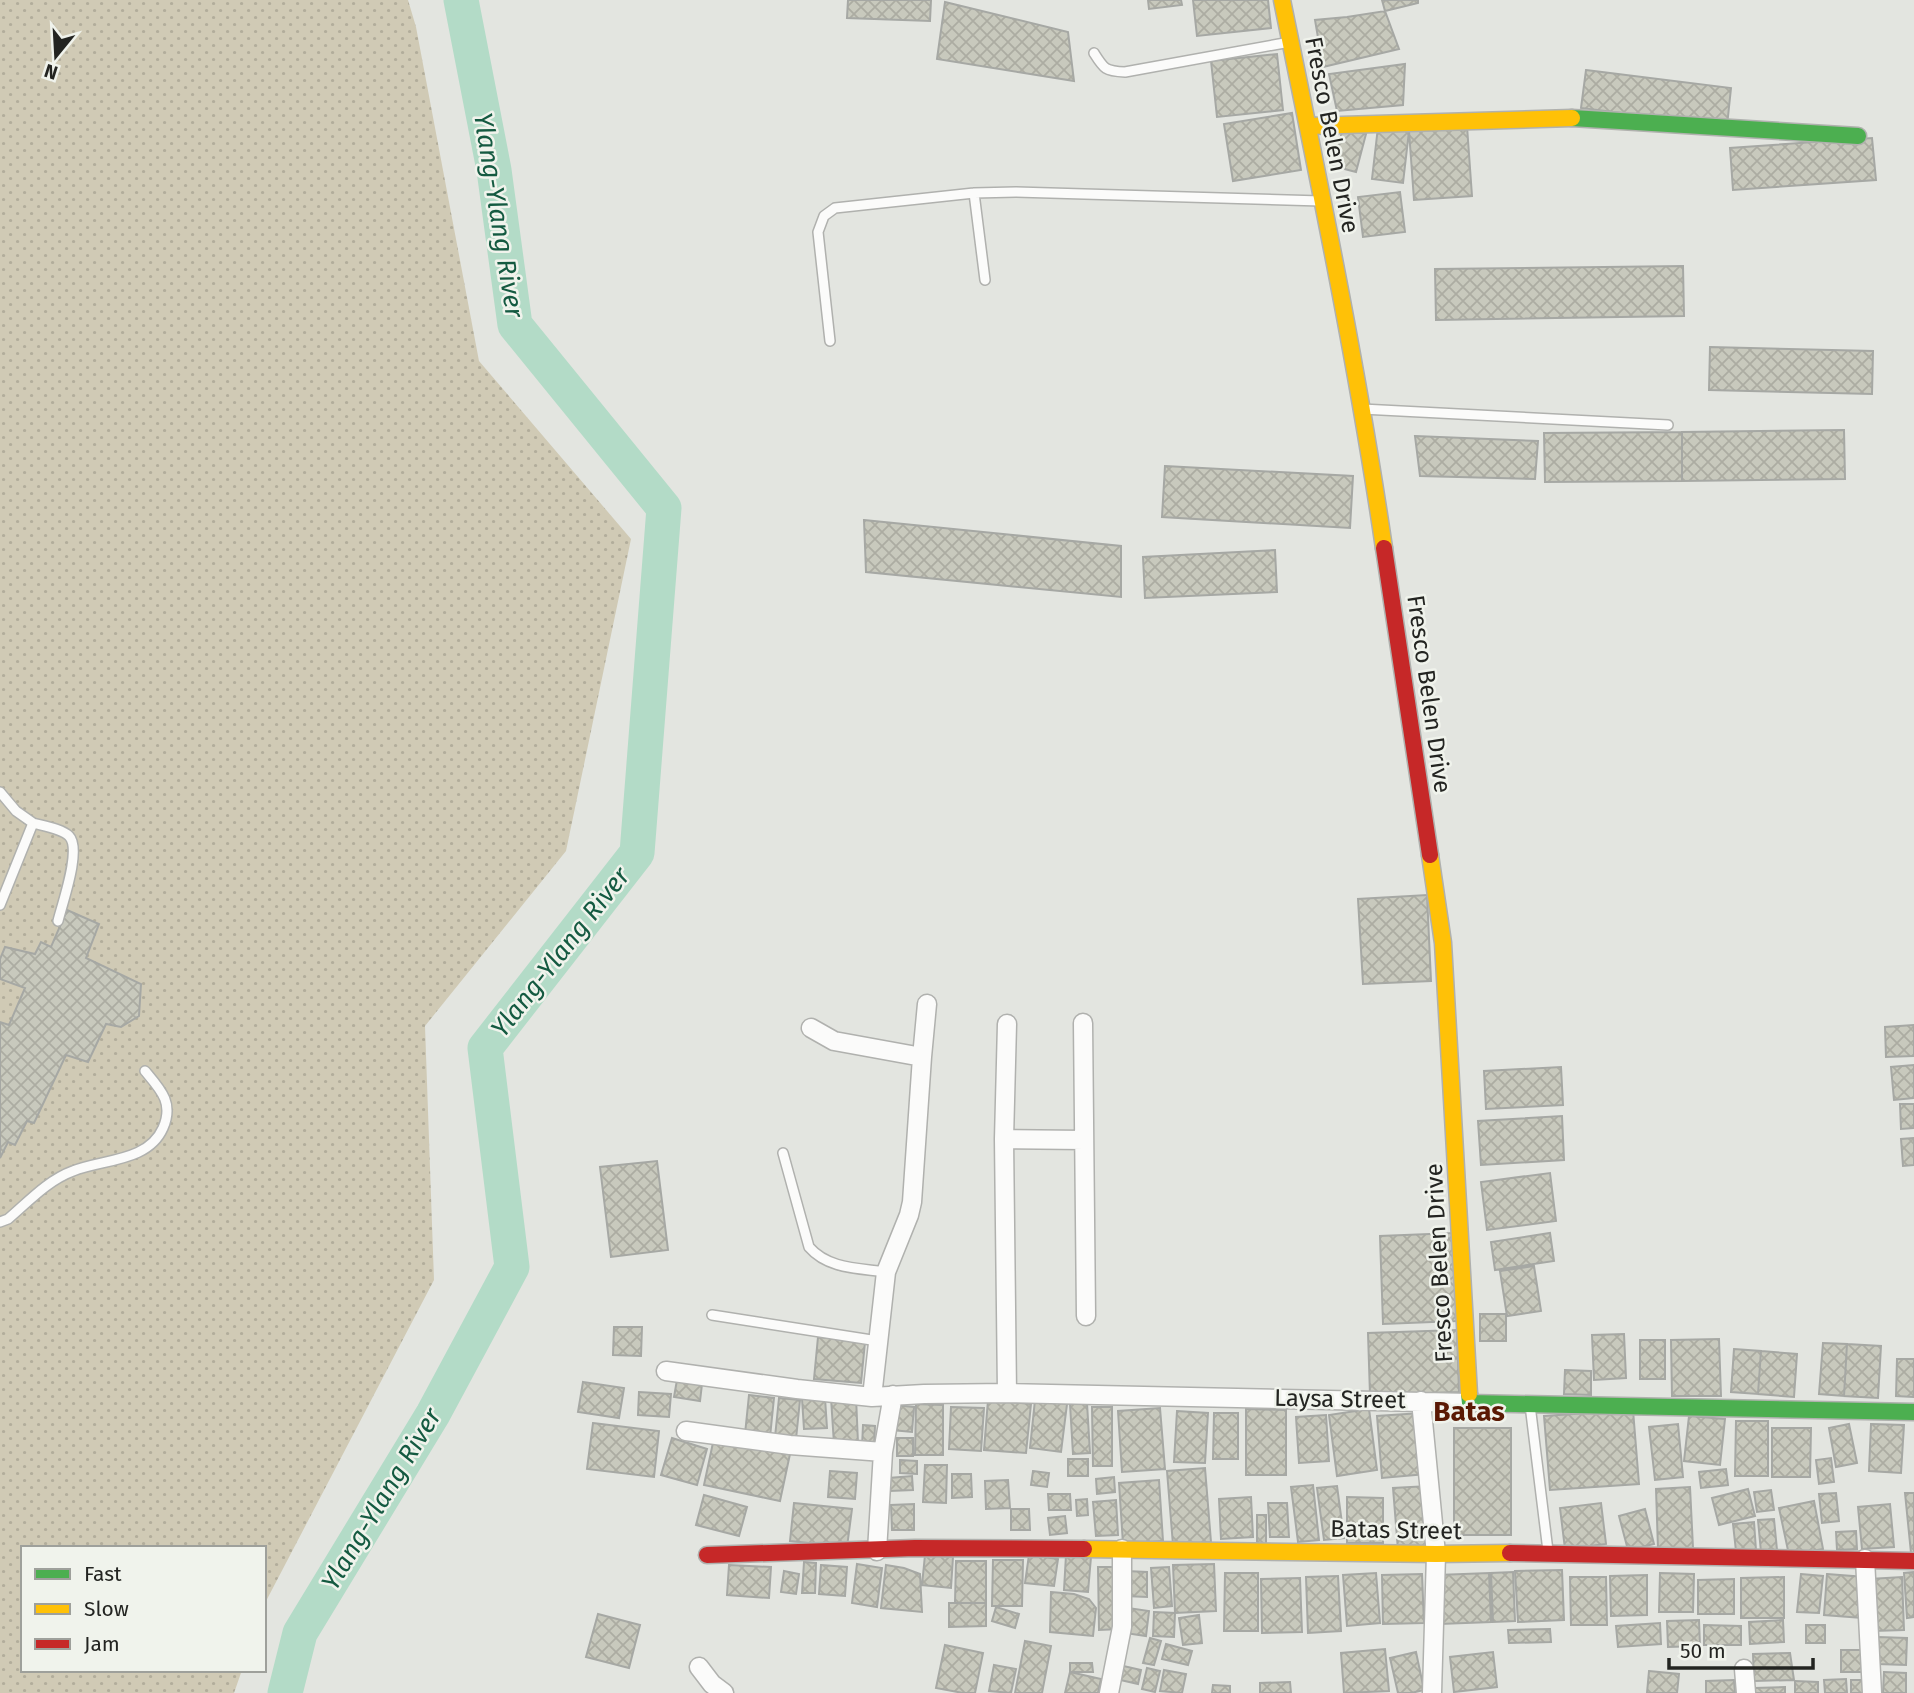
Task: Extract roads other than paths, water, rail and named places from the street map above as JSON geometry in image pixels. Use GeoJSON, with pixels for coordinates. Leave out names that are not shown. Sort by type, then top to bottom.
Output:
{"type":"FeatureCollection","features":[{"type":"Feature","properties":{"kind":"street","name":"Fresco Belen Drive"},"geometry":{"type":"LineString","coordinates":[[1282,0],[1323,201],[1374,481],[1443,943],[1470,1403]]}},
{"type":"Feature","properties":{"kind":"street"},"geometry":{"type":"LineString","coordinates":[[1308,126],[1558,117],[1858,136]]}},
{"type":"Feature","properties":{"kind":"street"},"geometry":{"type":"LineString","coordinates":[[872,1397],[886,1272],[912,1202],[927,1004]]}},
{"type":"Feature","properties":{"kind":"street"},"geometry":{"type":"LineString","coordinates":[[1083,1023],[1086,1316]]}},
{"type":"Feature","properties":{"kind":"street"},"geometry":{"type":"LineString","coordinates":[[1007,1024],[1004,1139],[1007,1393]]}},
{"type":"Feature","properties":{"kind":"street"},"geometry":{"type":"LineString","coordinates":[[811,1028],[834,1041],[922,1058]]}},
{"type":"Feature","properties":{"kind":"street"},"geometry":{"type":"LineString","coordinates":[[1004,1139],[1084,1140]]}},
{"type":"Feature","properties":{"kind":"street","name":"Laysa Street"},"geometry":{"type":"LineString","coordinates":[[666,1371],[872,1397],[1007,1393],[1914,1412]]}},
{"type":"Feature","properties":{"kind":"street"},"geometry":{"type":"LineString","coordinates":[[877,1551],[883,1452],[893,1395]]}},
{"type":"Feature","properties":{"kind":"street"},"geometry":{"type":"LineString","coordinates":[[1421,1401],[1436,1554],[1432,1693]]}},
{"type":"Feature","properties":{"kind":"street"},"geometry":{"type":"LineString","coordinates":[[686,1431],[790,1445],[883,1452]]}},
{"type":"Feature","properties":{"kind":"street","name":"Batas Street"},"geometry":{"type":"LineString","coordinates":[[706,1555],[915,1548],[1122,1549],[1548,1553],[1914,1561]]}},
{"type":"Feature","properties":{"kind":"street"},"geometry":{"type":"LineString","coordinates":[[1110,1693],[1122,1627],[1122,1549]]}},
{"type":"Feature","properties":{"kind":"street"},"geometry":{"type":"LineString","coordinates":[[1865,1559],[1872,1693]]}},
{"type":"Feature","properties":{"kind":"street"},"geometry":{"type":"LineString","coordinates":[[699,1667],[712,1684],[724,1693]]}},
{"type":"Feature","properties":{"kind":"street"},"geometry":{"type":"LineString","coordinates":[[1744,1669],[1746,1693]]}},
{"type":"Feature","properties":{"kind":"lane"},"geometry":{"type":"LineString","coordinates":[[1094,52],[1103,68],[1111,72],[1125,72],[1291,42]]}},
{"type":"Feature","properties":{"kind":"lane"},"geometry":{"type":"LineString","coordinates":[[830,341],[817,232],[824,216],[835,208],[974,193],[1016,192],[1323,201]]}},
{"type":"Feature","properties":{"kind":"lane"},"geometry":{"type":"LineString","coordinates":[[974,193],[985,280]]}},
{"type":"Feature","properties":{"kind":"lane"},"geometry":{"type":"LineString","coordinates":[[1361,409],[1668,425]]}},
{"type":"Feature","properties":{"kind":"lane"},"geometry":{"type":"LineString","coordinates":[[0,792],[16,811],[33,823],[68,835],[74,842],[74,856],[58,921]]}},
{"type":"Feature","properties":{"kind":"lane"},"geometry":{"type":"LineString","coordinates":[[0,905],[33,823]]}},
{"type":"Feature","properties":{"kind":"lane"},"geometry":{"type":"LineString","coordinates":[[0,1222],[8,1219],[53,1181],[74,1171],[136,1154],[154,1144],[167,1119],[167,1102],[145,1071]]}},
{"type":"Feature","properties":{"kind":"lane"},"geometry":{"type":"LineString","coordinates":[[783,1153],[809,1247],[818,1257],[835,1265],[886,1272]]}},
{"type":"Feature","properties":{"kind":"lane"},"geometry":{"type":"LineString","coordinates":[[712,1315],[878,1341]]}},
{"type":"Feature","properties":{"kind":"lane"},"geometry":{"type":"LineString","coordinates":[[1530,1403],[1548,1553]]}},
{"type":"Feature","properties":{"kind":"waterway","name":"Ylang-Ylang River"},"geometry":{"type":"LineString","coordinates":[[285,1693],[300,1633],[433,1414],[512,1267],[485,1048],[637,853],[664,508],[515,325],[494,170],[461,0]]}},
{"type":"Feature","properties":{"kind":"district","name":"Batas"},"geometry":{"type":"Point","coordinates":[1469,1411]}}]}
